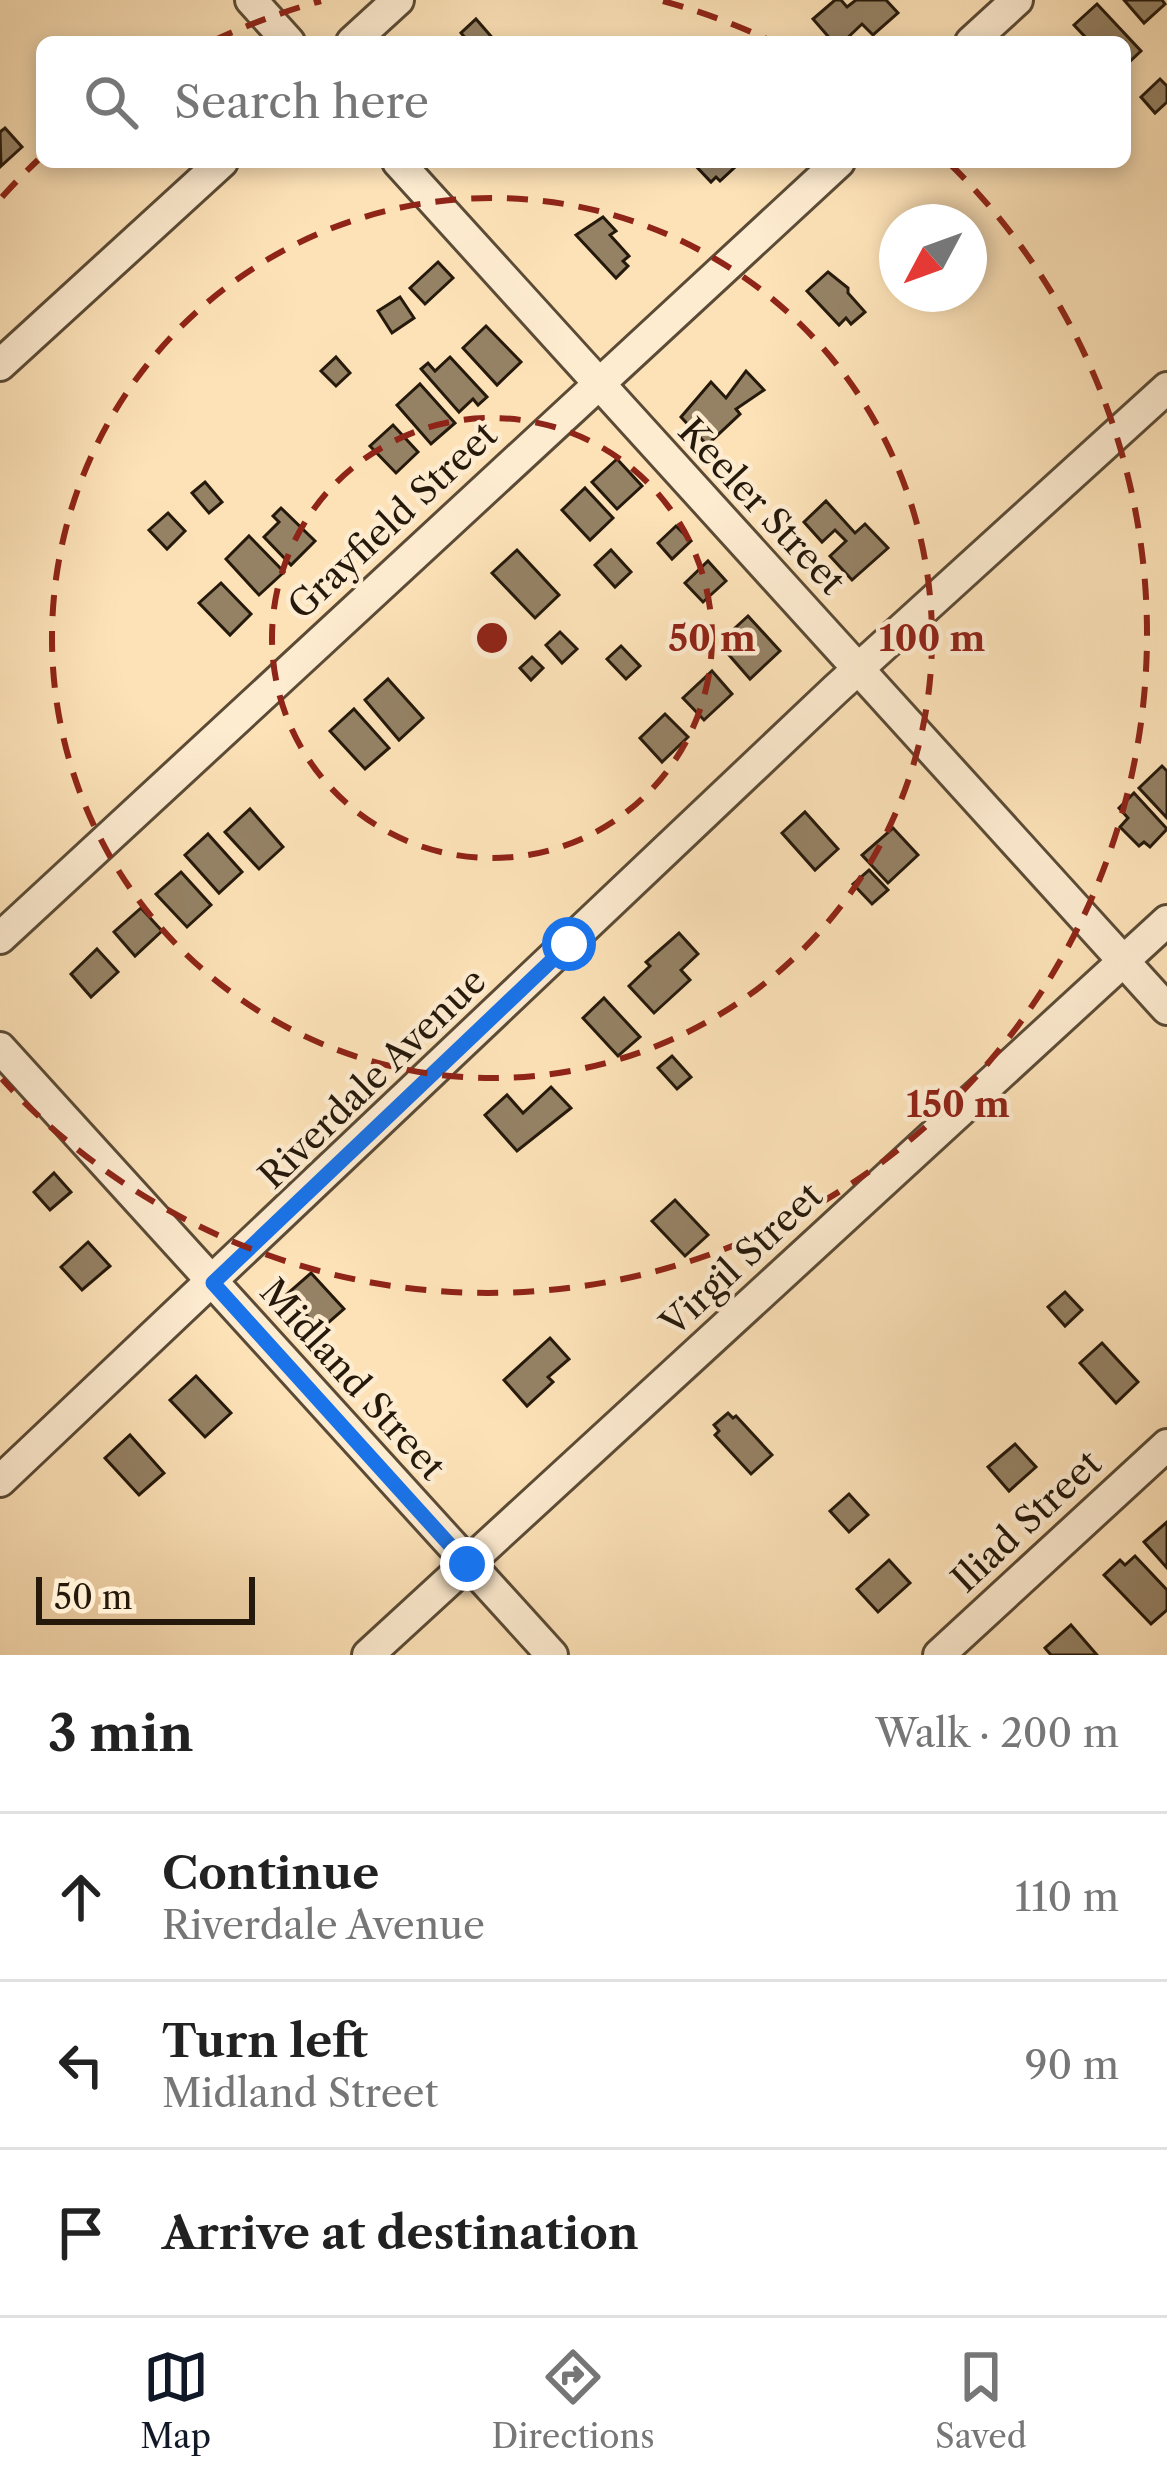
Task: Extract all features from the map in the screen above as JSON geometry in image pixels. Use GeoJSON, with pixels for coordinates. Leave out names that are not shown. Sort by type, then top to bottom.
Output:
{"type":"FeatureCollection","features":[{"type":"Feature","properties":{"kind":"street"},"geometry":{"type":"LineString","coordinates":[[251,0],[284,36]]}},
{"type":"Feature","properties":{"kind":"street"},"geometry":{"type":"LineString","coordinates":[[359,36],[398,0]]}},
{"type":"Feature","properties":{"kind":"street"},"geometry":{"type":"LineString","coordinates":[[978,36],[1017,0]]}},
{"type":"Feature","properties":{"kind":"street"},"geometry":{"type":"LineString","coordinates":[[0,365],[215,168]]}},
{"type":"Feature","properties":{"kind":"street","name":"Keeler Street"},"geometry":{"type":"LineString","coordinates":[[403,168],[1167,1009]]}},
{"type":"Feature","properties":{"kind":"street","name":"Grayfield Street"},"geometry":{"type":"LineString","coordinates":[[0,938],[832,168]]}},
{"type":"Feature","properties":{"kind":"street","name":"Riverdale Avenue"},"geometry":{"type":"LineString","coordinates":[[0,1480],[860,670],[1167,388]]}},
{"type":"Feature","properties":{"kind":"street","name":"Virgil Street"},"geometry":{"type":"LineString","coordinates":[[368,1655],[1167,921]]}},
{"type":"Feature","properties":{"kind":"street","name":"Midland Street"},"geometry":{"type":"LineString","coordinates":[[0,1048],[552,1655]]}},
{"type":"Feature","properties":{"kind":"street","name":"Iliad Street"},"geometry":{"type":"LineString","coordinates":[[939,1655],[1167,1444]]}},
{"type":"Feature","properties":{"kind":"building"},"geometry":{"type":"Polygon","coordinates":[[[835,0],[847,7],[856,0],[886,0],[898,13],[873,35],[862,24],[849,36],[828,36],[813,19],[835,0]]]}},
{"type":"Feature","properties":{"kind":"building"},"geometry":{"type":"Polygon","coordinates":[[[1124,0],[1162,0],[1165,4],[1144,23],[1124,0]]]}},
{"type":"Feature","properties":{"kind":"building"},"geometry":{"type":"Polygon","coordinates":[[[1097,4],[1127,36],[1084,36],[1074,25],[1097,4]]]}},
{"type":"Feature","properties":{"kind":"building"},"geometry":{"type":"Polygon","coordinates":[[[476,19],[491,36],[464,36],[461,33],[476,19]]]}},
{"type":"Feature","properties":{"kind":"building"},"geometry":{"type":"Polygon","coordinates":[[[1131,40],[1141,51],[1131,60],[1131,40]]]}},
{"type":"Feature","properties":{"kind":"building"},"geometry":{"type":"Polygon","coordinates":[[[1160,79],[1167,86],[1167,102],[1155,113],[1141,97],[1160,79]]]}},
{"type":"Feature","properties":{"kind":"building"},"geometry":{"type":"Polygon","coordinates":[[[5,128],[22,147],[1,166],[0,132],[5,128]]]}},
{"type":"Feature","properties":{"kind":"building"},"geometry":{"type":"Polygon","coordinates":[[[698,168],[734,168],[720,181],[716,177],[711,182],[698,168]]]}},
{"type":"Feature","properties":{"kind":"building"},"geometry":{"type":"Polygon","coordinates":[[[603,217],[616,231],[610,235],[629,256],[623,261],[628,266],[616,278],[576,235],[603,217]]]}},
{"type":"Feature","properties":{"kind":"building"},"geometry":{"type":"Polygon","coordinates":[[[438,262],[453,278],[425,304],[410,288],[438,262]]]}},
{"type":"Feature","properties":{"kind":"building"},"geometry":{"type":"Polygon","coordinates":[[[828,272],[848,288],[865,312],[851,324],[846,318],[839,325],[807,291],[828,272]]]}},
{"type":"Feature","properties":{"kind":"building"},"geometry":{"type":"Polygon","coordinates":[[[400,297],[414,318],[392,333],[378,311],[400,297]]]}},
{"type":"Feature","properties":{"kind":"building"},"geometry":{"type":"Polygon","coordinates":[[[486,326],[521,362],[497,385],[463,348],[486,326]]]}},
{"type":"Feature","properties":{"kind":"building"},"geometry":{"type":"Polygon","coordinates":[[[336,357],[350,373],[336,386],[321,371],[336,357]]]}},
{"type":"Feature","properties":{"kind":"building"},"geometry":{"type":"Polygon","coordinates":[[[450,357],[487,397],[478,405],[473,399],[459,412],[421,369],[428,363],[435,371],[450,357]]]}},
{"type":"Feature","properties":{"kind":"building"},"geometry":{"type":"Polygon","coordinates":[[[746,371],[764,390],[736,409],[740,414],[707,445],[681,417],[711,382],[726,398],[746,371]]]}},
{"type":"Feature","properties":{"kind":"building"},"geometry":{"type":"Polygon","coordinates":[[[420,384],[455,423],[431,444],[397,405],[420,384]]]}},
{"type":"Feature","properties":{"kind":"building"},"geometry":{"type":"Polygon","coordinates":[[[393,425],[418,452],[396,473],[370,446],[393,425]]]}},
{"type":"Feature","properties":{"kind":"building"},"geometry":{"type":"Polygon","coordinates":[[[617,459],[642,486],[617,509],[592,482],[617,459]]]}},
{"type":"Feature","properties":{"kind":"building"},"geometry":{"type":"Polygon","coordinates":[[[205,482],[222,502],[209,513],[192,493],[205,482]]]}},
{"type":"Feature","properties":{"kind":"building"},"geometry":{"type":"Polygon","coordinates":[[[585,488],[613,518],[590,540],[562,510],[585,488]]]}},
{"type":"Feature","properties":{"kind":"building"},"geometry":{"type":"Polygon","coordinates":[[[826,501],[855,533],[865,524],[888,548],[852,580],[830,556],[846,541],[835,530],[822,542],[804,522],[826,501]]]}},
{"type":"Feature","properties":{"kind":"building"},"geometry":{"type":"Polygon","coordinates":[[[281,508],[315,541],[291,565],[264,537],[279,522],[273,516],[281,508]]]}},
{"type":"Feature","properties":{"kind":"building"},"geometry":{"type":"Polygon","coordinates":[[[168,513],[185,531],[167,549],[149,530],[168,513]]]}},
{"type":"Feature","properties":{"kind":"building"},"geometry":{"type":"Polygon","coordinates":[[[676,526],[691,541],[672,559],[658,543],[676,526]]]}},
{"type":"Feature","properties":{"kind":"building"},"geometry":{"type":"Polygon","coordinates":[[[249,536],[284,572],[259,595],[226,559],[249,536]]]}},
{"type":"Feature","properties":{"kind":"building"},"geometry":{"type":"Polygon","coordinates":[[[517,550],[559,595],[535,618],[492,573],[517,550]]]}},
{"type":"Feature","properties":{"kind":"building"},"geometry":{"type":"Polygon","coordinates":[[[611,550],[631,572],[615,587],[595,565],[611,550]]]}},
{"type":"Feature","properties":{"kind":"building"},"geometry":{"type":"Polygon","coordinates":[[[708,561],[726,581],[703,602],[685,583],[708,561]]]}},
{"type":"Feature","properties":{"kind":"building"},"geometry":{"type":"Polygon","coordinates":[[[221,583],[251,614],[230,635],[199,603],[221,583]]]}},
{"type":"Feature","properties":{"kind":"building"},"geometry":{"type":"Polygon","coordinates":[[[748,616],[780,651],[750,679],[729,655],[746,639],[735,628],[748,616]]]}},
{"type":"Feature","properties":{"kind":"building"},"geometry":{"type":"Polygon","coordinates":[[[560,632],[577,649],[562,663],[546,645],[560,632]]]}},
{"type":"Feature","properties":{"kind":"building"},"geometry":{"type":"Polygon","coordinates":[[[621,646],[640,666],[626,679],[607,659],[621,646]]]}},
{"type":"Feature","properties":{"kind":"building"},"geometry":{"type":"Polygon","coordinates":[[[532,657],[543,668],[531,680],[520,668],[532,657]]]}},
{"type":"Feature","properties":{"kind":"building"},"geometry":{"type":"Polygon","coordinates":[[[712,671],[732,694],[704,720],[683,698],[712,671]]]}},
{"type":"Feature","properties":{"kind":"building"},"geometry":{"type":"Polygon","coordinates":[[[388,679],[423,718],[399,740],[365,700],[388,679]]]}},
{"type":"Feature","properties":{"kind":"building"},"geometry":{"type":"Polygon","coordinates":[[[354,709],[389,748],[365,769],[330,731],[354,709]]]}},
{"type":"Feature","properties":{"kind":"building"},"geometry":{"type":"Polygon","coordinates":[[[665,714],[688,737],[662,762],[640,738],[665,714]]]}},
{"type":"Feature","properties":{"kind":"building"},"geometry":{"type":"Polygon","coordinates":[[[1162,766],[1167,771],[1167,818],[1139,788],[1162,766]]]}},
{"type":"Feature","properties":{"kind":"building"},"geometry":{"type":"Polygon","coordinates":[[[1134,793],[1167,829],[1150,847],[1144,842],[1139,846],[1120,827],[1128,818],[1119,808],[1134,793]]]}},
{"type":"Feature","properties":{"kind":"building"},"geometry":{"type":"Polygon","coordinates":[[[250,809],[283,847],[259,869],[225,832],[250,809]]]}},
{"type":"Feature","properties":{"kind":"building"},"geometry":{"type":"Polygon","coordinates":[[[805,812],[838,849],[815,870],[782,833],[805,812]]]}},
{"type":"Feature","properties":{"kind":"building"},"geometry":{"type":"Polygon","coordinates":[[[893,828],[918,855],[888,883],[862,855],[893,828]]]}},
{"type":"Feature","properties":{"kind":"building"},"geometry":{"type":"Polygon","coordinates":[[[208,834],[242,872],[219,893],[185,855],[208,834]]]}},
{"type":"Feature","properties":{"kind":"building"},"geometry":{"type":"Polygon","coordinates":[[[869,870],[888,890],[872,904],[853,884],[869,870]]]}},
{"type":"Feature","properties":{"kind":"building"},"geometry":{"type":"Polygon","coordinates":[[[181,872],[211,905],[187,927],[156,894],[181,872]]]}},
{"type":"Feature","properties":{"kind":"building"},"geometry":{"type":"Polygon","coordinates":[[[141,908],[162,931],[135,956],[114,932],[141,908]]]}},
{"type":"Feature","properties":{"kind":"building"},"geometry":{"type":"Polygon","coordinates":[[[679,933],[698,954],[681,970],[690,980],[654,1013],[629,986],[650,966],[646,962],[679,933]]]}},
{"type":"Feature","properties":{"kind":"building"},"geometry":{"type":"Polygon","coordinates":[[[97,949],[118,972],[91,997],[71,974],[97,949]]]}},
{"type":"Feature","properties":{"kind":"building"},"geometry":{"type":"Polygon","coordinates":[[[604,998],[640,1037],[618,1056],[583,1018],[604,998]]]}},
{"type":"Feature","properties":{"kind":"building"},"geometry":{"type":"Polygon","coordinates":[[[672,1056],[691,1077],[677,1089],[658,1068],[672,1056]]]}},
{"type":"Feature","properties":{"kind":"building"},"geometry":{"type":"Polygon","coordinates":[[[551,1087],[571,1108],[517,1151],[485,1115],[507,1095],[523,1113],[551,1087]]]}},
{"type":"Feature","properties":{"kind":"building"},"geometry":{"type":"Polygon","coordinates":[[[54,1173],[71,1192],[50,1210],[34,1192],[54,1173]]]}},
{"type":"Feature","properties":{"kind":"building"},"geometry":{"type":"Polygon","coordinates":[[[675,1200],[708,1235],[685,1256],[652,1221],[675,1200]]]}},
{"type":"Feature","properties":{"kind":"building"},"geometry":{"type":"Polygon","coordinates":[[[88,1242],[110,1266],[82,1290],[61,1267],[88,1242]]]}},
{"type":"Feature","properties":{"kind":"building"},"geometry":{"type":"Polygon","coordinates":[[[311,1273],[344,1309],[320,1330],[287,1294],[311,1273]]]}},
{"type":"Feature","properties":{"kind":"building"},"geometry":{"type":"Polygon","coordinates":[[[1065,1292],[1082,1310],[1065,1326],[1048,1307],[1065,1292]]]}},
{"type":"Feature","properties":{"kind":"building"},"geometry":{"type":"Polygon","coordinates":[[[550,1338],[569,1359],[548,1377],[553,1382],[527,1406],[504,1380],[550,1338]]]}},
{"type":"Feature","properties":{"kind":"building"},"geometry":{"type":"Polygon","coordinates":[[[1102,1343],[1138,1382],[1116,1403],[1080,1363],[1102,1343]]]}},
{"type":"Feature","properties":{"kind":"building"},"geometry":{"type":"Polygon","coordinates":[[[196,1376],[231,1413],[205,1437],[170,1400],[196,1376]]]}},
{"type":"Feature","properties":{"kind":"building"},"geometry":{"type":"Polygon","coordinates":[[[728,1413],[772,1455],[751,1474],[715,1435],[719,1431],[714,1425],[728,1413]]]}},
{"type":"Feature","properties":{"kind":"building"},"geometry":{"type":"Polygon","coordinates":[[[130,1435],[164,1473],[139,1495],[105,1458],[130,1435]]]}},
{"type":"Feature","properties":{"kind":"building"},"geometry":{"type":"Polygon","coordinates":[[[1015,1444],[1036,1467],[1009,1491],[988,1467],[1015,1444]]]}},
{"type":"Feature","properties":{"kind":"building"},"geometry":{"type":"Polygon","coordinates":[[[849,1494],[868,1515],[849,1532],[830,1511],[849,1494]]]}},
{"type":"Feature","properties":{"kind":"building"},"geometry":{"type":"Polygon","coordinates":[[[1167,1522],[1167,1568],[1144,1542],[1167,1522]]]}},
{"type":"Feature","properties":{"kind":"building"},"geometry":{"type":"Polygon","coordinates":[[[1135,1556],[1167,1590],[1167,1610],[1151,1624],[1104,1575],[1120,1560],[1125,1565],[1135,1556]]]}},
{"type":"Feature","properties":{"kind":"building"},"geometry":{"type":"Polygon","coordinates":[[[889,1560],[910,1583],[878,1612],[857,1589],[889,1560]]]}},
{"type":"Feature","properties":{"kind":"building"},"geometry":{"type":"Polygon","coordinates":[[[1071,1625],[1097,1655],[1051,1655],[1045,1648],[1071,1625]]]}},
{"type":"Feature","properties":{"kind":"route"},"geometry":{"type":"LineString","coordinates":[[467,1564],[213,1283],[569,944]]}}]}
